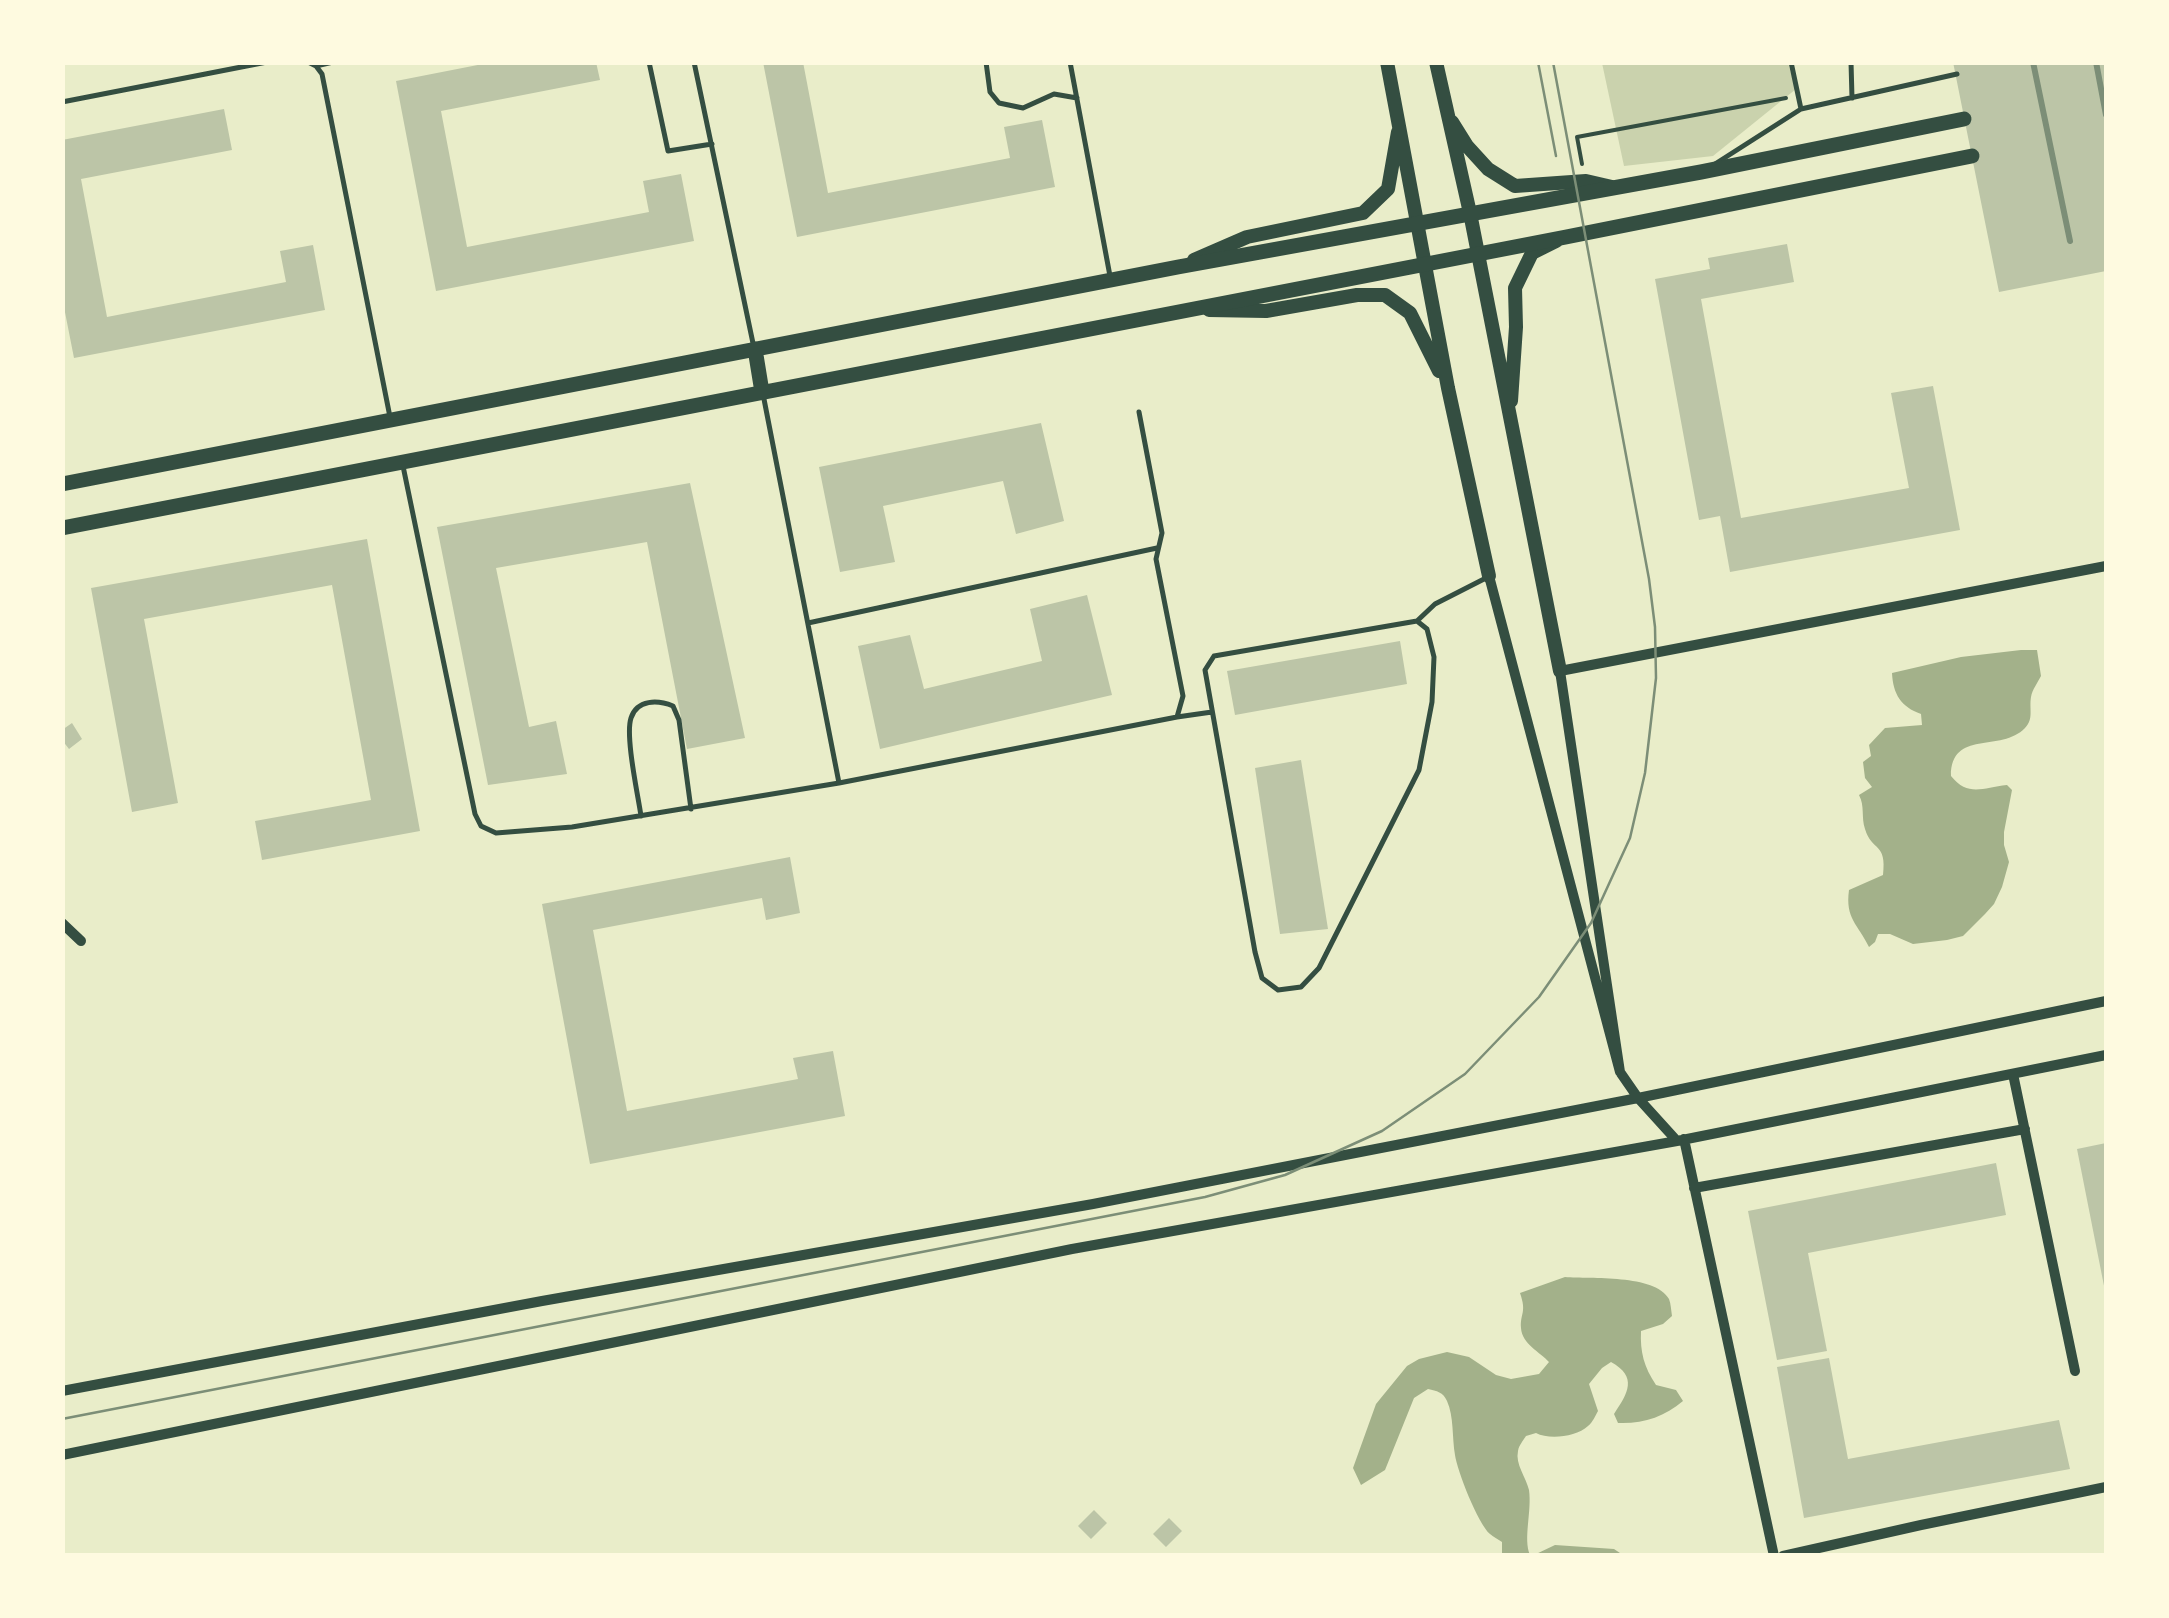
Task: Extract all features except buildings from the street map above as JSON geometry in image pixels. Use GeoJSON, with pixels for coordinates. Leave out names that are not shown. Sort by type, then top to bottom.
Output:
{"type":"FeatureCollection","features":[{"type":"Feature","properties":{"kind":"main road"},"geometry":{"type":"LineString","coordinates":[[62,484],[1964,119]]}},
{"type":"Feature","properties":{"kind":"main road"},"geometry":{"type":"LineString","coordinates":[[62,528],[1972,156]]}},
{"type":"Feature","properties":{"kind":"main road"},"geometry":{"type":"LineString","coordinates":[[754,349],[762,392]]}},
{"type":"Feature","properties":{"kind":"street"},"geometry":{"type":"LineString","coordinates":[[1388,62],[1448,388],[1489,576],[1620,1072],[1638,1098],[1680,1140],[1694,1188],[1774,1556]]}},
{"type":"Feature","properties":{"kind":"street"},"geometry":{"type":"LineString","coordinates":[[1436,62],[1470,213],[1560,671],[1620,1072]]}},
{"type":"Feature","properties":{"kind":"street"},"geometry":{"type":"LineString","coordinates":[[1445,111],[1488,170],[1515,186],[1586,181],[1612,187]]}},
{"type":"Feature","properties":{"kind":"street"},"geometry":{"type":"LineString","coordinates":[[1178,267],[1247,237],[1363,213],[1388,189],[1400,122]]}},
{"type":"Feature","properties":{"kind":"street"},"geometry":{"type":"LineString","coordinates":[[1510,422],[1515,288],[1532,254],[1566,237]]}},
{"type":"Feature","properties":{"kind":"street"},"geometry":{"type":"LineString","coordinates":[[1188,310],[1266,311],[1357,294],[1385,295],[1410,313],[1448,388]]}},
{"type":"Feature","properties":{"kind":"street"},"geometry":{"type":"LineString","coordinates":[[1560,671],[2106,566]]}},
{"type":"Feature","properties":{"kind":"street"},"geometry":{"type":"LineString","coordinates":[[62,923],[81,941]]}},
{"type":"Feature","properties":{"kind":"street"},"geometry":{"type":"LineString","coordinates":[[62,1391],[1092,1204],[2106,1002]]}},
{"type":"Feature","properties":{"kind":"street"},"geometry":{"type":"LineString","coordinates":[[62,1455],[1072,1249],[1680,1140],[2106,1056]]}},
{"type":"Feature","properties":{"kind":"street"},"geometry":{"type":"LineString","coordinates":[[2013,1074],[2075,1371]]}},
{"type":"Feature","properties":{"kind":"street"},"geometry":{"type":"LineString","coordinates":[[1694,1188],[2024,1129]]}},
{"type":"Feature","properties":{"kind":"street"},"geometry":{"type":"LineString","coordinates":[[1783,1556],[2106,1488]]}},
{"type":"Feature","properties":{"kind":"lane"},"geometry":{"type":"LineString","coordinates":[[62,102],[267,62]]}},
{"type":"Feature","properties":{"kind":"lane"},"geometry":{"type":"LineString","coordinates":[[308,62],[333,62]]}},
{"type":"Feature","properties":{"kind":"lane"},"geometry":{"type":"LineString","coordinates":[[649,62],[668,150],[712,144]]}},
{"type":"Feature","properties":{"kind":"lane"},"geometry":{"type":"LineString","coordinates":[[694,62],[754,349]]}},
{"type":"Feature","properties":{"kind":"lane"},"geometry":{"type":"LineString","coordinates":[[986,62],[990,92],[999,103],[1023,108],[1054,94],[1077,98]]}},
{"type":"Feature","properties":{"kind":"lane"},"geometry":{"type":"LineString","coordinates":[[1070,62],[1111,280]]}},
{"type":"Feature","properties":{"kind":"lane"},"geometry":{"type":"LineString","coordinates":[[1790,62],[1801,109]]}},
{"type":"Feature","properties":{"kind":"lane"},"geometry":{"type":"LineString","coordinates":[[1851,62],[1852,98]]}},
{"type":"Feature","properties":{"kind":"lane"},"geometry":{"type":"LineString","coordinates":[[317,64],[390,420]]}},
{"type":"Feature","properties":{"kind":"lane"},"geometry":{"type":"LineString","coordinates":[[1701,172],[1801,109],[1957,74]]}},
{"type":"Feature","properties":{"kind":"lane"},"geometry":{"type":"LineString","coordinates":[[762,392],[839,783]]}},
{"type":"Feature","properties":{"kind":"lane"},"geometry":{"type":"LineString","coordinates":[[1139,412],[1162,533],[1156,559],[1183,696],[1177,717]]}},
{"type":"Feature","properties":{"kind":"lane"},"geometry":{"type":"LineString","coordinates":[[402,464],[475,814],[481,826],[496,833],[572,827],[839,783],[1212,712]]}},
{"type":"Feature","properties":{"kind":"lane"},"geometry":{"type":"LineString","coordinates":[[808,624],[1159,547]]}},
{"type":"Feature","properties":{"kind":"lane"},"geometry":{"type":"LineString","coordinates":[[1417,620],[1427,630],[1434,657],[1432,702],[1419,770],[1319,968],[1301,987],[1278,990],[1262,978],[1205,670],[1214,656],[1417,620],[1435,604],[1489,576]]}},
{"type":"Feature","properties":{"kind":"lane"},"geometry":{"type":"LineString","coordinates":[[641,816],[631,716],[638,707],[650,702],[673,706],[679,720],[691,808]]}},
{"type":"Feature","properties":{"kind":"path"},"geometry":{"type":"LineString","coordinates":[[1586,181],[1577,137],[1798,96]]}},
{"type":"Feature","properties":{"kind":"shaded area"},"geometry":{"type":"Polygon","coordinates":[[[1602,63],[1788,63],[1796,89],[1713,156],[1624,166],[1602,63]]]}},
{"type":"Feature","properties":{"kind":"shaded area"},"geometry":{"type":"Polygon","coordinates":[[[2037,650],[2041,676],[2032,694],[2028,725],[2015,735],[1959,752],[1951,776],[1970,789],[2007,785],[2012,790],[2004,832],[2009,862],[1994,904],[1963,936],[1913,944],[1890,934],[1878,934],[1869,947],[1851,915],[1848,900],[1849,890],[1883,875],[1883,857],[1864,825],[1859,795],[1872,787],[1865,778],[1863,762],[1871,756],[1869,745],[1885,728],[1922,725],[1921,714],[1899,699],[1892,673],[1961,657],[2037,650]]]}},
{"type":"Feature","properties":{"kind":"shaded area"},"geometry":{"type":"Polygon","coordinates":[[[1565,1277],[1637,1282],[1662,1291],[1669,1299],[1672,1316],[1663,1324],[1641,1331],[1642,1353],[1656,1385],[1676,1390],[1683,1401],[1653,1418],[1618,1423],[1614,1414],[1628,1380],[1611,1362],[1589,1384],[1598,1411],[1588,1426],[1562,1436],[1526,1436],[1517,1456],[1529,1490],[1530,1555],[1502,1555],[1502,1542],[1480,1520],[1457,1462],[1449,1407],[1437,1391],[1428,1389],[1414,1398],[1385,1470],[1361,1485],[1353,1468],[1376,1404],[1407,1366],[1447,1352],[1469,1357],[1496,1375],[1511,1379],[1539,1374],[1549,1362],[1522,1334],[1520,1293],[1565,1277]]]}},
{"type":"Feature","properties":{"kind":"shaded area"},"geometry":{"type":"Polygon","coordinates":[[[1555,1545],[1614,1549],[1623,1555],[1534,1555],[1555,1545]]]}},
{"type":"Feature","properties":{"kind":"tram line"},"geometry":{"type":"LineString","coordinates":[[1538,62],[1556,156]]}},
{"type":"Feature","properties":{"kind":"tram line"},"geometry":{"type":"LineString","coordinates":[[62,1419],[1205,1197],[1285,1175],[1382,1131],[1465,1074],[1539,997],[1591,923],[1630,838],[1645,773],[1656,678],[1649,579],[1553,62]]}},
{"type":"Feature","properties":{"kind":"railway"},"geometry":{"type":"LineString","coordinates":[[2033,62],[2070,241]]}},
{"type":"Feature","properties":{"kind":"railway"},"geometry":{"type":"LineString","coordinates":[[2096,62],[2106,115]]}}]}
